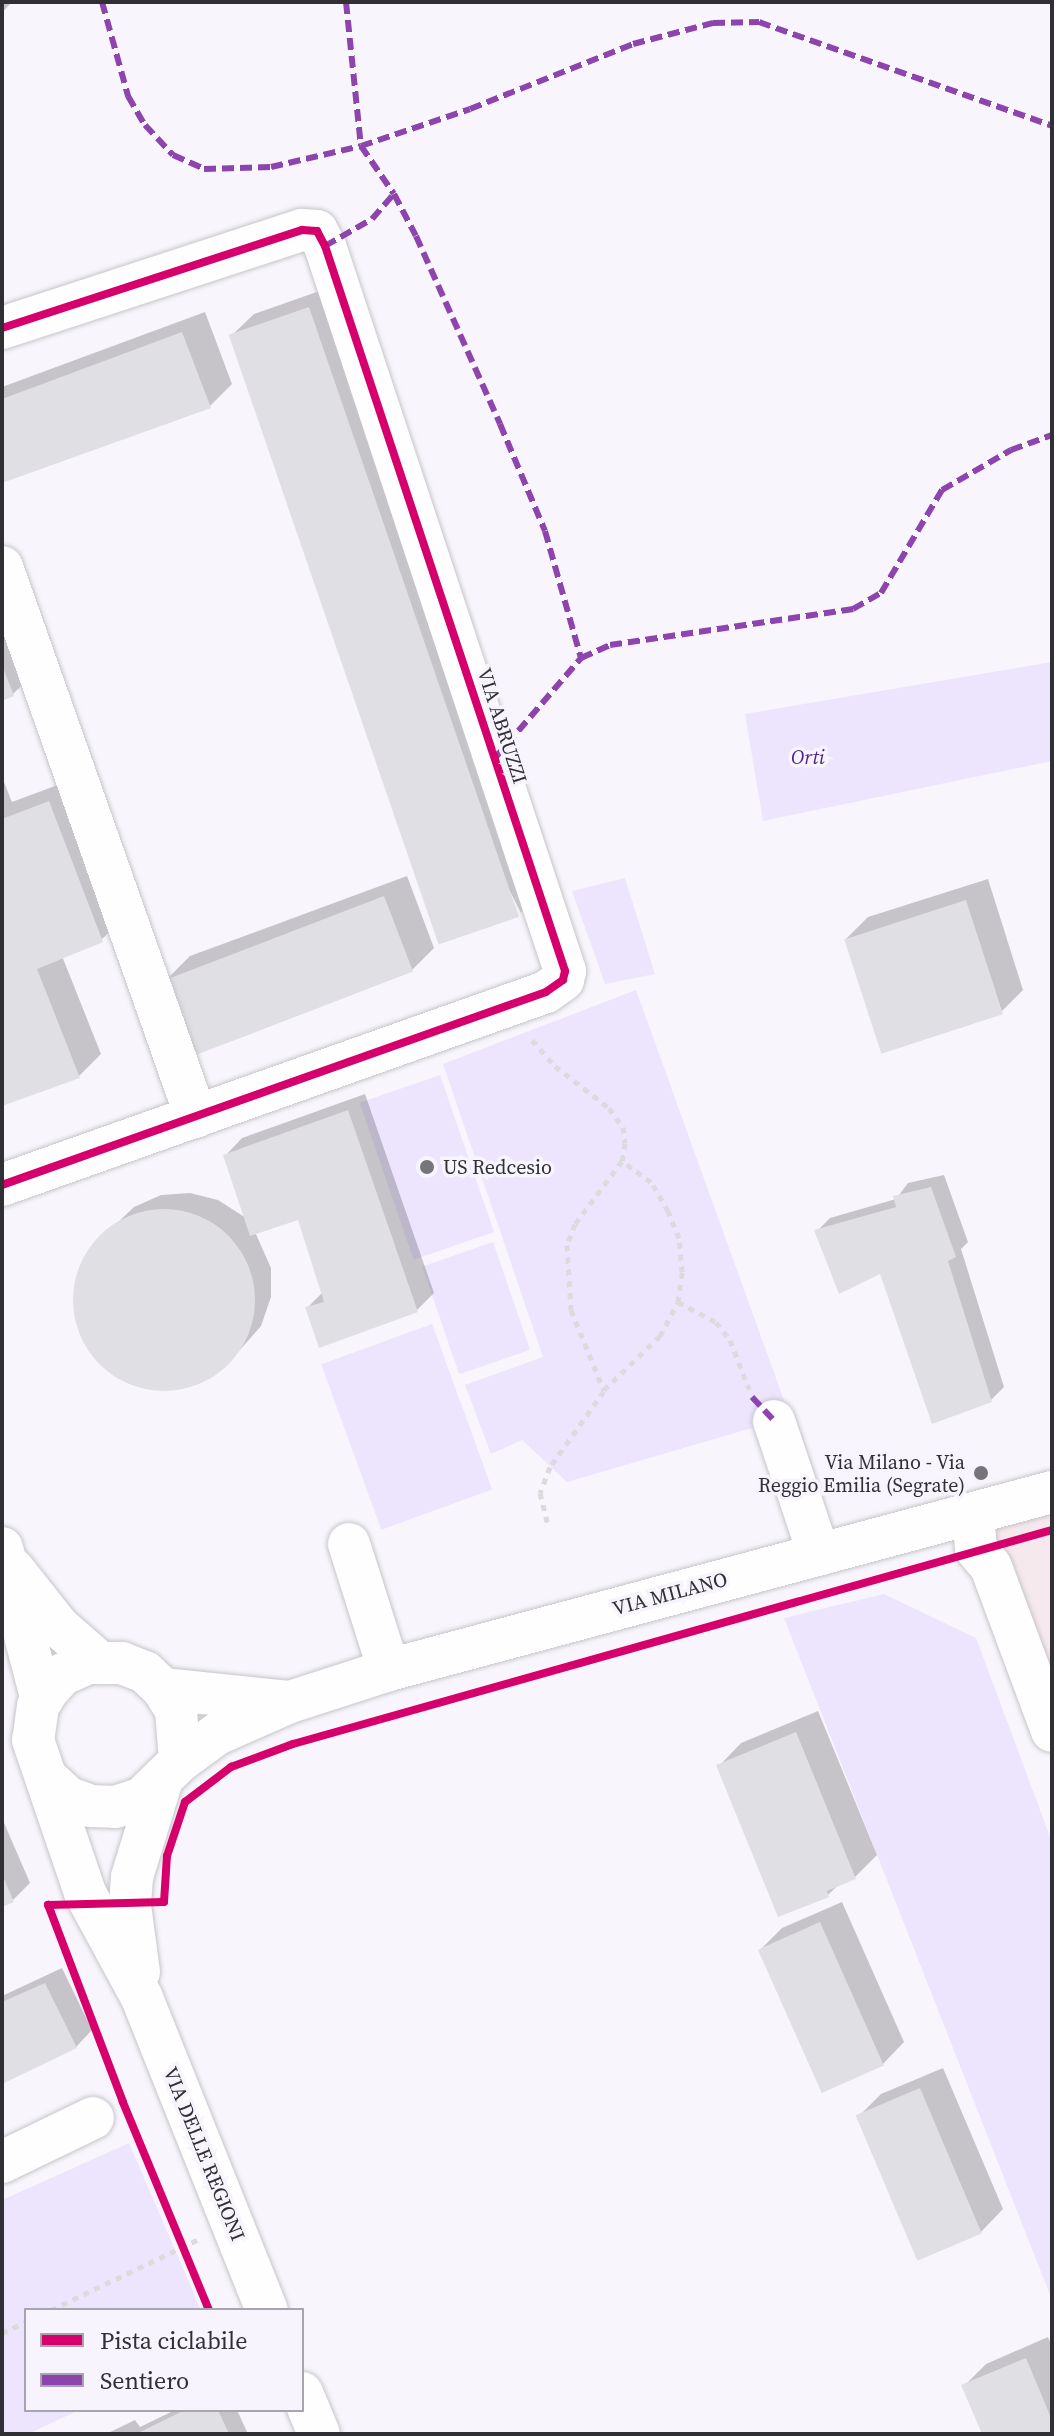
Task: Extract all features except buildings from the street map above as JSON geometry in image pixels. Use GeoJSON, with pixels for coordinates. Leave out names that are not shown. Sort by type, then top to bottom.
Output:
{"type":"FeatureCollection","features":[{"type":"Feature","properties":{"kind":"street","name":"VIA ABRUZZI"},"geometry":{"type":"LineString","coordinates":[[2,328],[302,230],[310,228],[321,237],[565,971],[557,986],[503,1007],[2,1185]]}},
{"type":"Feature","properties":{"kind":"street"},"geometry":{"type":"LineString","coordinates":[[2,567],[196,1117]]}},
{"type":"Feature","properties":{"kind":"street"},"geometry":{"type":"LineString","coordinates":[[763,1409],[819,1555]]}},
{"type":"Feature","properties":{"kind":"street","name":"VIA MILANO"},"geometry":{"type":"LineString","coordinates":[[170,1772],[217,1734],[290,1702],[389,1670],[1052,1492]]}},
{"type":"Feature","properties":{"kind":"street"},"geometry":{"type":"LineString","coordinates":[[973,1514],[976,1549],[991,1567],[1052,1731]]}},
{"type":"Feature","properties":{"kind":"street"},"geometry":{"type":"LineString","coordinates":[[349,1544],[389,1670]]}},
{"type":"Feature","properties":{"kind":"street"},"geometry":{"type":"LineString","coordinates":[[4,1553],[59,1627],[99,1662]]}},
{"type":"Feature","properties":{"kind":"street"},"geometry":{"type":"LineString","coordinates":[[4,1553],[42,1700]]}},
{"type":"Feature","properties":{"kind":"street"},"geometry":{"type":"LineString","coordinates":[[99,1662],[122,1663],[145,1672],[163,1689],[176,1710],[170,1772],[132,1877],[130,1905],[142,1998],[85,1893],[28,1761],[33,1725],[42,1700],[63,1674],[99,1662]]}},
{"type":"Feature","properties":{"kind":"street"},"geometry":{"type":"LineString","coordinates":[[163,1689],[290,1702]]}},
{"type":"Feature","properties":{"kind":"street"},"geometry":{"type":"LineString","coordinates":[[28,1761],[67,1797],[90,1806],[115,1807],[142,1798],[170,1772]]}},
{"type":"Feature","properties":{"kind":"street","name":"VIA DELLE REGIONI"},"geometry":{"type":"LineString","coordinates":[[142,1998],[266,2308]]}},
{"type":"Feature","properties":{"kind":"street"},"geometry":{"type":"LineString","coordinates":[[2,2162],[93,2118]]}},
{"type":"Feature","properties":{"kind":"street"},"geometry":{"type":"LineString","coordinates":[[304,2398],[319,2434]]}},
{"type":"Feature","properties":{"kind":"path"},"geometry":{"type":"LineString","coordinates":[[503,1007],[555,1066],[609,1108],[623,1127],[622,1161],[575,1224],[567,1245],[571,1310],[604,1391]]}},
{"type":"Feature","properties":{"kind":"path"},"geometry":{"type":"LineString","coordinates":[[547,1522],[540,1493],[550,1467],[604,1391],[660,1336],[678,1302],[682,1272],[679,1238],[651,1182],[622,1161]]}},
{"type":"Feature","properties":{"kind":"path"},"geometry":{"type":"LineString","coordinates":[[678,1302],[716,1322],[730,1340],[763,1409]]}},
{"type":"Feature","properties":{"kind":"path"},"geometry":{"type":"LineString","coordinates":[[55,2308],[183,2246],[232,2226]]}},
{"type":"Feature","properties":{"kind":"path"},"geometry":{"type":"LineString","coordinates":[[177,2232],[188,2259]]}},
{"type":"Feature","properties":{"kind":"path"},"geometry":{"type":"LineString","coordinates":[[2,2333],[24,2323]]}},
{"type":"Feature","properties":{"kind":"shaded area"},"geometry":{"type":"Polygon","coordinates":[[[1052,1491],[1052,1723],[974,1514],[1052,1491]]]}},
{"type":"Feature","properties":{"kind":"green space","name":"Orti"},"geometry":{"type":"Polygon","coordinates":[[[1052,662],[1052,761],[763,821],[745,714],[1052,662]]]}},
{"type":"Feature","properties":{"kind":"green space"},"geometry":{"type":"Polygon","coordinates":[[[625,878],[655,974],[605,984],[572,891],[625,878]]]}},
{"type":"Feature","properties":{"kind":"green space"},"geometry":{"type":"Polygon","coordinates":[[[636,990],[790,1417],[567,1482],[522,1440],[491,1454],[465,1385],[543,1357],[443,1064],[636,990]]]}},
{"type":"Feature","properties":{"kind":"green space","name":"US Redcesio"},"geometry":{"type":"Polygon","coordinates":[[[440,1075],[494,1232],[414,1260],[360,1103],[440,1075]]]}},
{"type":"Feature","properties":{"kind":"green space"},"geometry":{"type":"Polygon","coordinates":[[[493,1242],[530,1350],[459,1374],[422,1266],[493,1242]]]}},
{"type":"Feature","properties":{"kind":"green space"},"geometry":{"type":"Polygon","coordinates":[[[432,1324],[492,1489],[381,1530],[321,1364],[432,1324]]]}},
{"type":"Feature","properties":{"kind":"green space"},"geometry":{"type":"Polygon","coordinates":[[[884,1594],[976,1638],[1052,1842],[1052,2300],[784,1618],[884,1594]]]}},
{"type":"Feature","properties":{"kind":"green space"},"geometry":{"type":"Polygon","coordinates":[[[129,2143],[200,2308],[24,2308],[24,2412],[75,2412],[28,2434],[2,2434],[2,2200],[129,2143]]]}},
{"type":"Feature","properties":{"kind":"marked path"},"geometry":{"type":"LineString","coordinates":[[102,2],[128,96],[145,125],[173,155],[204,169],[271,167],[361,146],[470,109],[633,44],[713,23],[759,22],[1052,126]]}},
{"type":"Feature","properties":{"kind":"marked path"},"geometry":{"type":"LineString","coordinates":[[346,2],[361,146],[394,194],[416,236],[500,424],[545,531],[581,658]]}},
{"type":"Feature","properties":{"kind":"marked path"},"geometry":{"type":"LineString","coordinates":[[325,246],[372,219],[394,194]]}},
{"type":"Feature","properties":{"kind":"marked path"},"geometry":{"type":"LineString","coordinates":[[495,758],[581,658],[610,645],[853,609],[881,593],[942,490],[1011,450],[1052,435]]}},
{"type":"Feature","properties":{"kind":"marked path"},"geometry":{"type":"LineString","coordinates":[[752,1397],[774,1421]]}},
{"type":"Feature","properties":{"kind":"cycle path"},"geometry":{"type":"LineString","coordinates":[[2,328],[302,230],[317,231],[325,246],[565,971],[563,980],[546,992],[2,1185]]}},
{"type":"Feature","properties":{"kind":"cycle path"},"geometry":{"type":"LineString","coordinates":[[208,2308],[123,2102],[48,1905],[164,1902],[167,1856],[185,1802],[231,1767],[293,1744],[1052,1530]]}},
{"type":"Feature","properties":{"kind":"place","name":"US Redcesio"},"geometry":{"type":"Point","coordinates":[427,1167]}},
{"type":"Feature","properties":{"kind":"place","name":"Via Milano - Via Reggio Emilia (Segrate)"},"geometry":{"type":"Point","coordinates":[981,1473]}}]}
